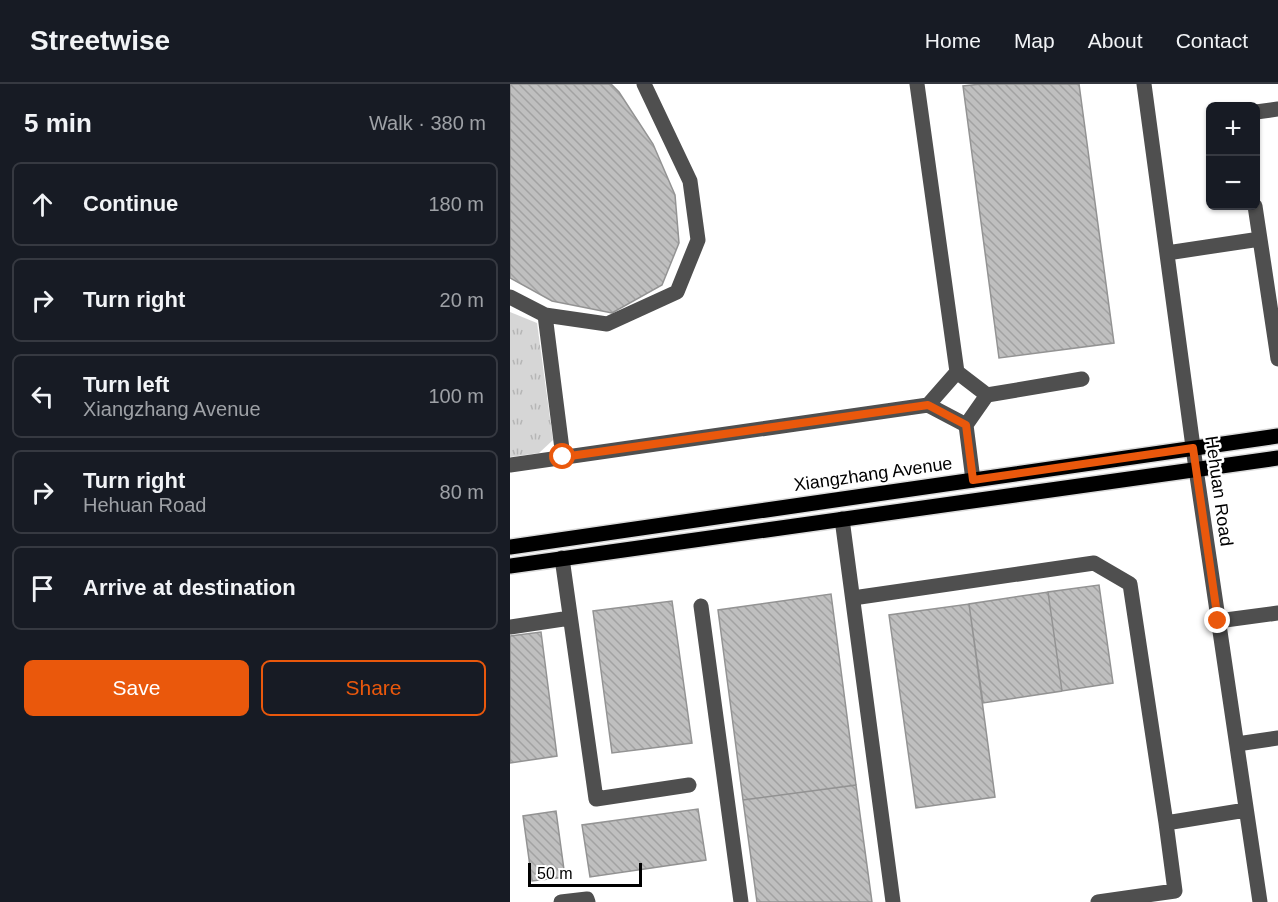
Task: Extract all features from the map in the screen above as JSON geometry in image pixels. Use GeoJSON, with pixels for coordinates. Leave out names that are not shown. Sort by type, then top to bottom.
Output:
{"type":"FeatureCollection","features":[{"type":"Feature","properties":{"kind":"main road","name":"Xiangzhang Avenue"},"geometry":{"type":"LineString","coordinates":[[510,546],[1278,436]]}},
{"type":"Feature","properties":{"kind":"main road"},"geometry":{"type":"LineString","coordinates":[[510,566],[1278,458]]}},
{"type":"Feature","properties":{"kind":"street"},"geometry":{"type":"LineString","coordinates":[[510,297],[545,315],[607,324],[677,292],[698,240],[690,181],[644,84]]}},
{"type":"Feature","properties":{"kind":"street"},"geometry":{"type":"LineString","coordinates":[[917,84],[957,372],[987,394],[1082,380]]}},
{"type":"Feature","properties":{"kind":"street","name":"Hehuan Road"},"geometry":{"type":"LineString","coordinates":[[1144,84],[1193,448],[1260,902]]}},
{"type":"Feature","properties":{"kind":"street"},"geometry":{"type":"LineString","coordinates":[[1260,111],[1278,109]]}},
{"type":"Feature","properties":{"kind":"street"},"geometry":{"type":"LineString","coordinates":[[1256,210],[1278,359]]}},
{"type":"Feature","properties":{"kind":"street"},"geometry":{"type":"LineString","coordinates":[[1167,253],[1260,239]]}},
{"type":"Feature","properties":{"kind":"street"},"geometry":{"type":"LineString","coordinates":[[545,315],[563,457]]}},
{"type":"Feature","properties":{"kind":"street"},"geometry":{"type":"LineString","coordinates":[[928,405],[957,372]]}},
{"type":"Feature","properties":{"kind":"street"},"geometry":{"type":"LineString","coordinates":[[973,480],[966,425],[987,394]]}},
{"type":"Feature","properties":{"kind":"street"},"geometry":{"type":"LineString","coordinates":[[510,465],[928,405],[966,425]]}},
{"type":"Feature","properties":{"kind":"street"},"geometry":{"type":"LineString","coordinates":[[842,519],[893,902]]}},
{"type":"Feature","properties":{"kind":"street"},"geometry":{"type":"LineString","coordinates":[[562,558],[596,799],[689,785]]}},
{"type":"Feature","properties":{"kind":"street"},"geometry":{"type":"LineString","coordinates":[[853,598],[1094,563],[1130,584],[1175,891],[1098,902]]}},
{"type":"Feature","properties":{"kind":"street"},"geometry":{"type":"LineString","coordinates":[[701,606],[741,902]]}},
{"type":"Feature","properties":{"kind":"street"},"geometry":{"type":"LineString","coordinates":[[1218,621],[1278,613]]}},
{"type":"Feature","properties":{"kind":"street"},"geometry":{"type":"LineString","coordinates":[[510,627],[570,618]]}},
{"type":"Feature","properties":{"kind":"street"},"geometry":{"type":"LineString","coordinates":[[1237,744],[1278,738]]}},
{"type":"Feature","properties":{"kind":"street"},"geometry":{"type":"LineString","coordinates":[[1166,823],[1246,810]]}},
{"type":"Feature","properties":{"kind":"street"},"geometry":{"type":"LineString","coordinates":[[561,902],[587,899],[588,902]]}},
{"type":"Feature","properties":{"kind":"green space"},"geometry":{"type":"Polygon","coordinates":[[[510,312],[537,323],[553,440],[539,453],[510,457],[510,312]]]}},
{"type":"Feature","properties":{"kind":"building"},"geometry":{"type":"Polygon","coordinates":[[[510,84],[611,84],[619,92],[653,144],[675,195],[679,243],[662,285],[612,313],[552,301],[510,278],[510,84]]]}},
{"type":"Feature","properties":{"kind":"building"},"geometry":{"type":"Polygon","coordinates":[[[1079,84],[1114,343],[999,358],[963,86],[1079,84]]]}},
{"type":"Feature","properties":{"kind":"building"},"geometry":{"type":"Polygon","coordinates":[[[1099,585],[1113,683],[1062,691],[1048,592],[1099,585]]]}},
{"type":"Feature","properties":{"kind":"building"},"geometry":{"type":"Polygon","coordinates":[[[1048,592],[1062,691],[983,703],[969,604],[1048,592]]]}},
{"type":"Feature","properties":{"kind":"building"},"geometry":{"type":"Polygon","coordinates":[[[831,594],[856,785],[743,800],[718,610],[831,594]]]}},
{"type":"Feature","properties":{"kind":"building"},"geometry":{"type":"Polygon","coordinates":[[[672,601],[692,743],[612,753],[593,611],[672,601]]]}},
{"type":"Feature","properties":{"kind":"building"},"geometry":{"type":"Polygon","coordinates":[[[969,604],[995,797],[916,808],[889,615],[969,604]]]}},
{"type":"Feature","properties":{"kind":"building"},"geometry":{"type":"Polygon","coordinates":[[[541,632],[557,756],[510,763],[510,636],[541,632]]]}},
{"type":"Feature","properties":{"kind":"building"},"geometry":{"type":"Polygon","coordinates":[[[856,785],[872,902],[757,902],[743,800],[856,785]]]}},
{"type":"Feature","properties":{"kind":"building"},"geometry":{"type":"Polygon","coordinates":[[[698,809],[706,860],[590,877],[582,825],[698,809]]]}},
{"type":"Feature","properties":{"kind":"building"},"geometry":{"type":"Polygon","coordinates":[[[556,811],[565,877],[532,881],[523,816],[556,811]]]}},
{"type":"Feature","properties":{"kind":"route"},"geometry":{"type":"LineString","coordinates":[[563,457],[928,405],[966,425],[973,480],[1193,448],[1218,621]]}}]}
